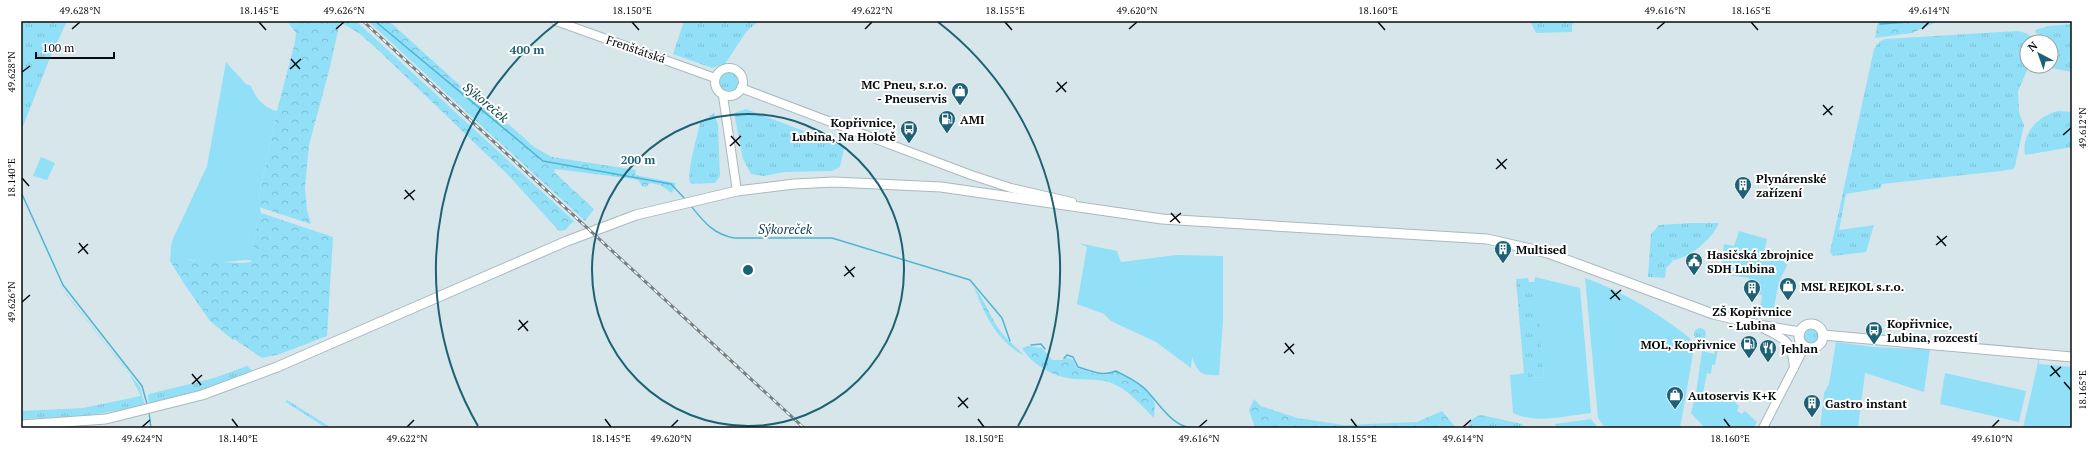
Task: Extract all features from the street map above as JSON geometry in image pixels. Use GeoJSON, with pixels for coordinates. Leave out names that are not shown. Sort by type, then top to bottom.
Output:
{"type":"FeatureCollection","features":[{"type":"Feature","properties":{"kind":"main road","name":"Frenštátská"},"geometry":{"type":"LineString","coordinates":[[556,21],[715,78]]}},
{"type":"Feature","properties":{"kind":"main road"},"geometry":{"type":"LineString","coordinates":[[723,96],[734,95],[742,88],[742,77],[734,69],[723,70],[715,78],[716,88],[723,96],[737,191]]}},
{"type":"Feature","properties":{"kind":"main road"},"geometry":{"type":"LineString","coordinates":[[742,88],[1011,188],[1132,215]]}},
{"type":"Feature","properties":{"kind":"main road"},"geometry":{"type":"LineString","coordinates":[[21,425],[106,419],[140,412],[202,395],[277,367],[567,241],[636,215],[737,191],[794,184],[834,182],[916,185],[1002,195],[1132,215],[1232,224],[1460,236],[1509,243],[1533,248],[1713,314],[1759,325],[1800,332]]}},
{"type":"Feature","properties":{"kind":"main road"},"geometry":{"type":"LineString","coordinates":[[1813,324],[1820,328],[1823,336],[1818,345],[1811,347],[1805,346],[1800,340],[1800,332],[1806,325],[1813,324]]}},
{"type":"Feature","properties":{"kind":"main road"},"geometry":{"type":"LineString","coordinates":[[1759,325],[1783,338],[1790,345],[1794,368]]}},
{"type":"Feature","properties":{"kind":"main road"},"geometry":{"type":"LineString","coordinates":[[1823,336],[2072,357]]}},
{"type":"Feature","properties":{"kind":"main road"},"geometry":{"type":"LineString","coordinates":[[1763,428],[1805,346]]}},
{"type":"Feature","properties":{"kind":"green space"},"geometry":{"type":"Polygon","coordinates":[[[21,21],[67,21],[50,58],[21,131],[21,21]]]}},
{"type":"Feature","properties":{"kind":"green space"},"geometry":{"type":"Polygon","coordinates":[[[287,21],[356,21],[574,221],[565,230],[559,231],[509,176],[375,47],[360,34],[342,23],[339,26],[330,67],[309,145],[305,188],[307,210],[311,224],[259,207],[258,200],[277,111],[295,42],[296,33],[287,21]]]}},
{"type":"Feature","properties":{"kind":"green space"},"geometry":{"type":"Polygon","coordinates":[[[368,21],[389,21],[484,107],[513,128],[534,147],[552,157],[636,170],[635,175],[676,183],[672,193],[660,185],[650,183],[646,187],[642,186],[639,181],[634,179],[555,169],[554,172],[594,209],[585,221],[368,21]]]}},
{"type":"Feature","properties":{"kind":"green space"},"geometry":{"type":"Polygon","coordinates":[[[684,21],[759,21],[746,32],[725,64],[712,68],[673,54],[684,21]]]}},
{"type":"Feature","properties":{"kind":"green space"},"geometry":{"type":"Polygon","coordinates":[[[1530,21],[1576,21],[1572,25],[1572,32],[1536,33],[1530,21]]]}},
{"type":"Feature","properties":{"kind":"green space"},"geometry":{"type":"Polygon","coordinates":[[[1878,21],[1939,21],[1912,33],[1875,38],[1878,21]]]}},
{"type":"Feature","properties":{"kind":"green space"},"geometry":{"type":"Polygon","coordinates":[[[2072,24],[2072,72],[2059,70],[2059,34],[2036,33],[2035,30],[2049,26],[2072,24]]]}},
{"type":"Feature","properties":{"kind":"green space"},"geometry":{"type":"Polygon","coordinates":[[[2017,31],[2027,34],[2019,34],[2019,74],[2025,74],[2018,91],[2019,112],[2024,125],[2015,166],[2013,169],[2001,171],[1882,184],[1881,188],[1846,194],[1839,230],[1874,225],[1866,252],[1833,256],[1830,252],[1874,49],[1879,42],[1885,39],[2017,31]]]}},
{"type":"Feature","properties":{"kind":"green space"},"geometry":{"type":"Polygon","coordinates":[[[226,62],[246,84],[251,86],[255,95],[261,102],[269,108],[277,111],[258,200],[261,213],[257,224],[252,260],[204,262],[189,259],[186,261],[179,257],[171,247],[172,241],[207,166],[226,62]]]}},
{"type":"Feature","properties":{"kind":"green space"},"geometry":{"type":"Polygon","coordinates":[[[729,72],[736,75],[739,82],[736,89],[729,92],[722,89],[719,82],[722,75],[729,72]]]}},
{"type":"Feature","properties":{"kind":"green space"},"geometry":{"type":"Polygon","coordinates":[[[746,109],[843,146],[844,149],[840,167],[832,171],[785,172],[763,176],[751,174],[743,159],[734,113],[746,109]]]}},
{"type":"Feature","properties":{"kind":"green space"},"geometry":{"type":"Polygon","coordinates":[[[2058,111],[2072,112],[2072,147],[2025,155],[2024,147],[2028,133],[2032,127],[2044,117],[2058,111]]]}},
{"type":"Feature","properties":{"kind":"green space"},"geometry":{"type":"Polygon","coordinates":[[[714,113],[718,125],[720,176],[715,183],[691,184],[690,173],[692,155],[700,123],[714,113]]]}},
{"type":"Feature","properties":{"kind":"green space"},"geometry":{"type":"Polygon","coordinates":[[[41,157],[55,163],[47,180],[33,176],[41,157]]]}},
{"type":"Feature","properties":{"kind":"green space"},"geometry":{"type":"Polygon","coordinates":[[[261,213],[333,237],[327,336],[280,354],[262,358],[234,339],[233,340],[210,321],[170,261],[171,247],[179,257],[195,261],[251,262],[257,224],[261,213]]]}},
{"type":"Feature","properties":{"kind":"green space"},"geometry":{"type":"Polygon","coordinates":[[[1719,223],[1706,241],[1695,251],[1682,258],[1675,260],[1672,259],[1673,261],[1666,268],[1665,278],[1648,277],[1651,234],[1659,225],[1719,223]]]}},
{"type":"Feature","properties":{"kind":"green space"},"geometry":{"type":"Polygon","coordinates":[[[1739,231],[1767,239],[1763,257],[1789,261],[1779,282],[1773,312],[1760,309],[1762,295],[1748,293],[1749,278],[1721,274],[1724,244],[1734,246],[1739,231]]]}},
{"type":"Feature","properties":{"kind":"green space"},"geometry":{"type":"Polygon","coordinates":[[[1078,243],[1117,251],[1121,262],[1177,255],[1223,256],[1223,321],[1219,375],[1208,375],[1198,370],[1192,357],[1191,368],[1156,342],[1111,321],[1104,314],[1077,304],[1087,247],[1078,243]]]}},
{"type":"Feature","properties":{"kind":"green space"},"geometry":{"type":"Polygon","coordinates":[[[1536,276],[1544,377],[1527,378],[1524,374],[1516,279],[1528,278],[1529,282],[1534,282],[1536,276]]]}},
{"type":"Feature","properties":{"kind":"green space"},"geometry":{"type":"Polygon","coordinates":[[[56,277],[69,297],[140,387],[145,406],[84,416],[21,419],[21,411],[83,408],[141,396],[130,375],[69,298],[56,277]]]}},
{"type":"Feature","properties":{"kind":"green space"},"geometry":{"type":"Polygon","coordinates":[[[1535,277],[1580,288],[1591,413],[1541,419],[1513,413],[1510,375],[1527,373],[1527,378],[1544,377],[1535,277]]]}},
{"type":"Feature","properties":{"kind":"green space"},"geometry":{"type":"Polygon","coordinates":[[[1585,278],[1614,290],[1640,304],[1690,338],[1691,347],[1694,348],[1680,428],[1605,428],[1598,418],[1585,278]]]}},
{"type":"Feature","properties":{"kind":"green space"},"geometry":{"type":"Polygon","coordinates":[[[974,287],[982,298],[998,328],[1023,355],[1006,342],[992,326],[974,287]]]}},
{"type":"Feature","properties":{"kind":"green space"},"geometry":{"type":"Polygon","coordinates":[[[1698,328],[1702,328],[1706,334],[1702,340],[1698,340],[1694,336],[1694,332],[1698,328]]]}},
{"type":"Feature","properties":{"kind":"green space"},"geometry":{"type":"Polygon","coordinates":[[[1811,328],[1817,330],[1819,336],[1817,342],[1811,344],[1805,342],[1803,336],[1805,330],[1811,328]]]}},
{"type":"Feature","properties":{"kind":"green space"},"geometry":{"type":"Polygon","coordinates":[[[1836,342],[1874,347],[1913,349],[1913,347],[1916,347],[1916,349],[1930,349],[1924,392],[1865,373],[1858,428],[1820,428],[1824,393],[1829,384],[1836,342]]]}},
{"type":"Feature","properties":{"kind":"green space"},"geometry":{"type":"Polygon","coordinates":[[[1717,344],[1719,344],[1715,365],[1712,365],[1711,374],[1707,373],[1703,393],[1732,399],[1739,406],[1737,411],[1742,414],[1745,411],[1757,422],[1754,428],[1705,428],[1691,413],[1696,393],[1702,351],[1714,354],[1717,344]]]}},
{"type":"Feature","properties":{"kind":"green space"},"geometry":{"type":"Polygon","coordinates":[[[1029,346],[1042,348],[1052,360],[1062,360],[1066,357],[1073,360],[1077,368],[1092,373],[1101,374],[1111,374],[1116,372],[1133,381],[1145,389],[1153,399],[1155,405],[1154,418],[1133,397],[1116,385],[1104,381],[1063,377],[1045,370],[1034,362],[1022,348],[1029,346]]]}},
{"type":"Feature","properties":{"kind":"green space"},"geometry":{"type":"Polygon","coordinates":[[[2039,358],[2039,364],[2072,367],[2072,428],[2023,428],[2039,358]]]}},
{"type":"Feature","properties":{"kind":"green space"},"geometry":{"type":"Polygon","coordinates":[[[247,366],[253,371],[205,389],[149,405],[149,394],[214,378],[247,366]]]}},
{"type":"Feature","properties":{"kind":"green space"},"geometry":{"type":"Polygon","coordinates":[[[1945,373],[2026,391],[2019,422],[1940,404],[1945,373]]]}},
{"type":"Feature","properties":{"kind":"green space"},"geometry":{"type":"Polygon","coordinates":[[[1254,399],[1261,406],[1297,418],[1344,425],[1417,422],[1442,411],[1456,428],[1255,428],[1249,410],[1254,399]]]}},
{"type":"Feature","properties":{"kind":"green space"},"geometry":{"type":"Polygon","coordinates":[[[287,400],[332,428],[326,428],[286,402],[287,400]]]}},
{"type":"Feature","properties":{"kind":"green space"},"geometry":{"type":"Polygon","coordinates":[[[1481,415],[1522,424],[1524,428],[1468,428],[1473,419],[1481,415]]]}},
{"type":"Feature","properties":{"kind":"green space"},"geometry":{"type":"Polygon","coordinates":[[[1591,419],[1598,428],[1557,428],[1555,424],[1591,419]]]}},
{"type":"Feature","properties":{"kind":"waterway","name":"Sýkoreček"},"geometry":{"type":"LineString","coordinates":[[375,21],[543,161],[671,184],[686,200]]}},
{"type":"Feature","properties":{"kind":"waterway"},"geometry":{"type":"LineString","coordinates":[[1880,24],[1921,21]]}},
{"type":"Feature","properties":{"kind":"waterway"},"geometry":{"type":"LineString","coordinates":[[21,192],[63,285],[142,386],[147,404]]}},
{"type":"Feature","properties":{"kind":"waterway","name":"Sýkoreček"},"geometry":{"type":"LineString","coordinates":[[691,206],[700,217],[720,234],[734,238],[832,238],[970,280],[1002,318],[1010,341]]}},
{"type":"Feature","properties":{"kind":"waterway","name":"Sýkoreček"},"geometry":{"type":"LineString","coordinates":[[1031,345],[1041,344],[1045,349]]}},
{"type":"Feature","properties":{"kind":"waterway","name":"Sýkoreček"},"geometry":{"type":"LineString","coordinates":[[1064,358],[1067,355],[1073,357],[1078,367],[1092,372],[1111,373],[1116,371],[1137,382],[1172,419],[1192,428]]}},
{"type":"Feature","properties":{"kind":"waterway"},"geometry":{"type":"LineString","coordinates":[[149,412],[151,428]]}},
{"type":"Feature","properties":{"kind":"railway"},"geometry":{"type":"LineString","coordinates":[[363,21],[804,428]]}},
{"type":"Feature","properties":{"kind":"place","name":"MC Pneu, s.r.o. - Pneuservis"},"geometry":{"type":"Point","coordinates":[960,106]}},
{"type":"Feature","properties":{"kind":"place","name":"AMI"},"geometry":{"type":"Point","coordinates":[947,134]}},
{"type":"Feature","properties":{"kind":"place","name":"Kopřivnice, Lubina, Na Holotě"},"geometry":{"type":"Point","coordinates":[909,144]}},
{"type":"Feature","properties":{"kind":"place","name":"Plynárenské zařízení"},"geometry":{"type":"Point","coordinates":[1743,200]}},
{"type":"Feature","properties":{"kind":"place","name":"Multised"},"geometry":{"type":"Point","coordinates":[1503,264]}},
{"type":"Feature","properties":{"kind":"place","name":"Hasičská zbrojnice SDH Lubina"},"geometry":{"type":"Point","coordinates":[1694,276]}},
{"type":"Feature","properties":{"kind":"place","name":"MSL REJKOL s.r.o."},"geometry":{"type":"Point","coordinates":[1788,301]}},
{"type":"Feature","properties":{"kind":"place","name":"ZŠ Kopřivnice - Lubina"},"geometry":{"type":"Point","coordinates":[1752,303]}},
{"type":"Feature","properties":{"kind":"place","name":"Kopřivnice, Lubina, rozcestí"},"geometry":{"type":"Point","coordinates":[1874,345]}},
{"type":"Feature","properties":{"kind":"place","name":"MOL, Kopřivnice"},"geometry":{"type":"Point","coordinates":[1749,359]}},
{"type":"Feature","properties":{"kind":"place","name":"Jehlan"},"geometry":{"type":"Point","coordinates":[1768,363]}},
{"type":"Feature","properties":{"kind":"place","name":"Autoservis K+K"},"geometry":{"type":"Point","coordinates":[1675,410]}},
{"type":"Feature","properties":{"kind":"place","name":"Gastro instant"},"geometry":{"type":"Point","coordinates":[1812,418]}}]}
